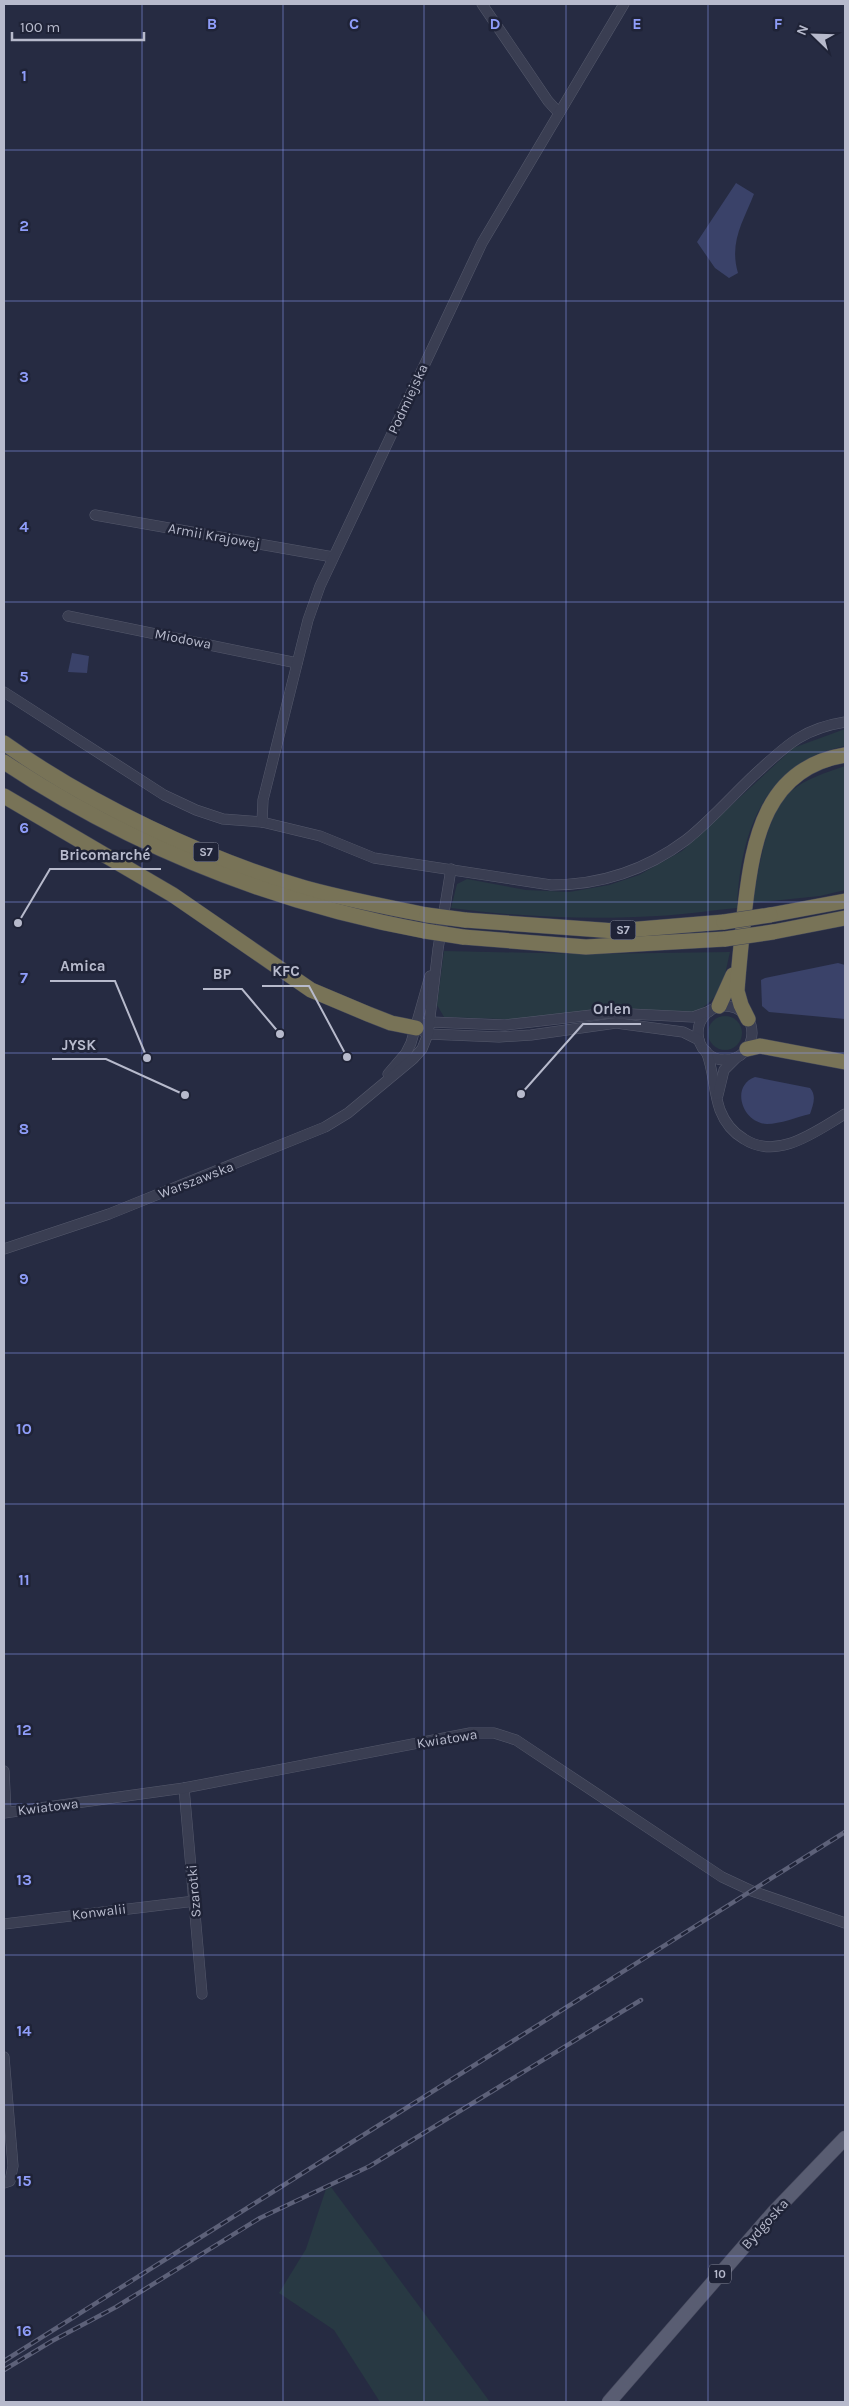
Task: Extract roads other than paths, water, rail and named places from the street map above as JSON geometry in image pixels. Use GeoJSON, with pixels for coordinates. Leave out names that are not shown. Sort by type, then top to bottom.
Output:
{"type":"FeatureCollection","features":[{"type":"Feature","properties":{"kind":"highway","name":"S7"},"geometry":{"type":"LineString","coordinates":[[4,744],[116,810],[192,846],[262,874],[305,888],[427,915],[465,920],[615,931],[724,922],[770,916],[845,901]]}},
{"type":"Feature","properties":{"kind":"highway"},"geometry":{"type":"LineString","coordinates":[[748,1019],[737,991],[739,960],[753,853],[758,830],[775,798],[797,776],[824,761],[845,756]]}},
{"type":"Feature","properties":{"kind":"highway","name":"S7"},"geometry":{"type":"LineString","coordinates":[[4,762],[49,792],[145,843],[186,862],[258,889],[375,922],[463,936],[586,947],[651,945],[725,939],[845,918]]}},
{"type":"Feature","properties":{"kind":"highway"},"geometry":{"type":"LineString","coordinates":[[4,796],[159,886],[311,990],[391,1023],[422,1031]]}},
{"type":"Feature","properties":{"kind":"highway"},"geometry":{"type":"LineString","coordinates":[[714,1009],[727,992],[739,960]]}},
{"type":"Feature","properties":{"kind":"highway"},"geometry":{"type":"LineString","coordinates":[[742,1053],[760,1046],[845,1062]]}},
{"type":"Feature","properties":{"kind":"main road","name":"Bydgoska"},"geometry":{"type":"LineString","coordinates":[[609,2402],[774,2212],[845,2138]]}},
{"type":"Feature","properties":{"kind":"street"},"geometry":{"type":"LineString","coordinates":[[482,4],[548,101],[559,113]]}},
{"type":"Feature","properties":{"kind":"street","name":"Podmiejska"},"geometry":{"type":"LineString","coordinates":[[262,822],[263,800],[298,662],[320,586],[482,242],[624,4]]}},
{"type":"Feature","properties":{"kind":"street","name":"Armii Krajowej"},"geometry":{"type":"LineString","coordinates":[[95,515],[333,558]]}},
{"type":"Feature","properties":{"kind":"street","name":"Miodowa"},"geometry":{"type":"LineString","coordinates":[[68,616],[298,662]]}},
{"type":"Feature","properties":{"kind":"street"},"geometry":{"type":"LineString","coordinates":[[4,692],[164,795],[196,810],[223,819],[262,822],[320,836],[374,858],[550,885],[575,885],[623,874],[647,864],[686,840],[790,741],[822,727],[845,722]]}},
{"type":"Feature","properties":{"kind":"street"},"geometry":{"type":"LineString","coordinates":[[422,1031],[431,1022],[438,949],[451,869]]}},
{"type":"Feature","properties":{"kind":"street","name":"Warszawska"},"geometry":{"type":"LineString","coordinates":[[4,1249],[110,1214],[325,1127],[348,1113],[376,1088],[422,1031],[438,949]]}},
{"type":"Feature","properties":{"kind":"street"},"geometry":{"type":"LineString","coordinates":[[431,1022],[505,1025],[609,1013],[692,1017],[714,1009],[736,1008],[748,1019],[752,1034],[742,1053],[724,1070],[717,1101]]}},
{"type":"Feature","properties":{"kind":"street"},"geometry":{"type":"LineString","coordinates":[[699,1040],[700,1024],[714,1009]]}},
{"type":"Feature","properties":{"kind":"street"},"geometry":{"type":"LineString","coordinates":[[422,1031],[499,1037],[531,1035],[616,1023],[683,1032],[699,1040],[706,1051],[713,1068],[713,1085],[717,1101],[726,1123],[734,1133],[746,1141],[773,1148],[802,1139],[845,1114]]}},
{"type":"Feature","properties":{"kind":"street"},"geometry":{"type":"LineString","coordinates":[[706,1051],[720,1059],[742,1053]]}},
{"type":"Feature","properties":{"kind":"street","name":"Kwiatowa"},"geometry":{"type":"LineString","coordinates":[[5,1813],[184,1788],[470,1734],[494,1733],[516,1740],[722,1877],[752,1891],[845,1923]]}},
{"type":"Feature","properties":{"kind":"street"},"geometry":{"type":"LineString","coordinates":[[4,1771],[5,1813]]}},
{"type":"Feature","properties":{"kind":"street","name":"Szarotki"},"geometry":{"type":"LineString","coordinates":[[184,1788],[202,1994]]}},
{"type":"Feature","properties":{"kind":"street","name":"Konwalii"},"geometry":{"type":"LineString","coordinates":[[4,1924],[195,1901]]}},
{"type":"Feature","properties":{"kind":"street"},"geometry":{"type":"LineString","coordinates":[[4,2057],[13,2166],[10,2180],[4,2184]]}},
{"type":"Feature","properties":{"kind":"water"},"geometry":{"type":"Polygon","coordinates":[[[736,183],[754,194],[738,232],[735,252],[738,273],[729,278],[715,268],[697,242],[736,183]]]}},
{"type":"Feature","properties":{"kind":"water"},"geometry":{"type":"Polygon","coordinates":[[[72,653],[89,656],[87,673],[68,672],[72,653]]]}},
{"type":"Feature","properties":{"kind":"water"},"geometry":{"type":"Polygon","coordinates":[[[838,963],[845,965],[845,1019],[769,1012],[762,1006],[761,980],[838,963]]]}},
{"type":"Feature","properties":{"kind":"water"},"geometry":{"type":"Polygon","coordinates":[[[755,1077],[810,1088],[814,1097],[810,1114],[772,1124],[758,1122],[746,1111],[742,1104],[741,1096],[747,1082],[755,1077]]]}},
{"type":"Feature","properties":{"kind":"railway"},"geometry":{"type":"LineString","coordinates":[[4,2361],[845,1832]]}},
{"type":"Feature","properties":{"kind":"railway"},"geometry":{"type":"LineString","coordinates":[[4,2370],[52,2341],[116,2307],[260,2218],[370,2166],[641,2000]]}},
{"type":"Feature","properties":{"kind":"place","name":"Bricomarché"},"geometry":{"type":"Point","coordinates":[18,923]}},
{"type":"Feature","properties":{"kind":"place","name":"BP"},"geometry":{"type":"Point","coordinates":[280,1034]}},
{"type":"Feature","properties":{"kind":"place","name":"KFC"},"geometry":{"type":"Point","coordinates":[347,1057]}},
{"type":"Feature","properties":{"kind":"place","name":"Amica"},"geometry":{"type":"Point","coordinates":[147,1058]}},
{"type":"Feature","properties":{"kind":"place","name":"Orlen"},"geometry":{"type":"Point","coordinates":[521,1094]}},
{"type":"Feature","properties":{"kind":"place","name":"JYSK"},"geometry":{"type":"Point","coordinates":[185,1095]}}]}
